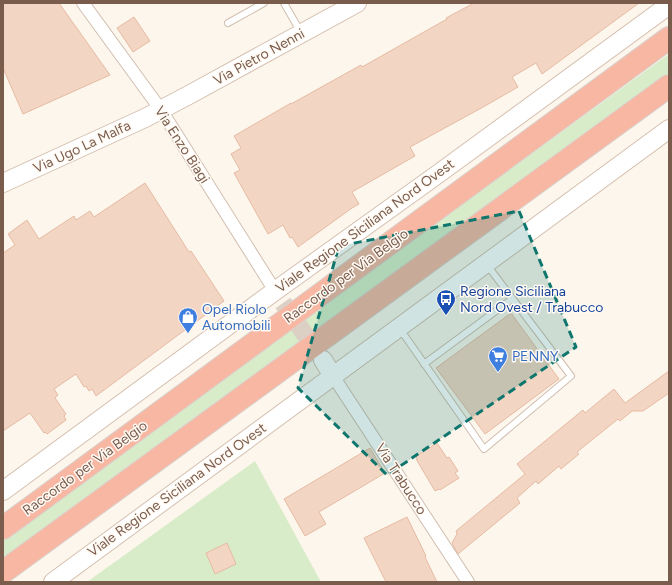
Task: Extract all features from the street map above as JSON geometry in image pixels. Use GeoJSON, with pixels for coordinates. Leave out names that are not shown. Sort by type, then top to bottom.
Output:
{"type":"FeatureCollection","features":[{"type":"Feature","properties":{"kind":"highway","name":"Raccordo per Via Belgio"},"geometry":{"type":"LineString","coordinates":[[3,528],[669,38]]}},
{"type":"Feature","properties":{"kind":"highway"},"geometry":{"type":"LineString","coordinates":[[3,572],[669,86]]}},
{"type":"Feature","properties":{"kind":"street","name":"Via Enzo Biagi"},"geometry":{"type":"LineString","coordinates":[[83,3],[161,110],[279,297]]}},
{"type":"Feature","properties":{"kind":"street","name":"Via Pietro Nenni"},"geometry":{"type":"LineString","coordinates":[[161,110],[302,34],[356,3]]}},
{"type":"Feature","properties":{"kind":"street","name":"Viale Regione Siciliana Nord Ovest"},"geometry":{"type":"LineString","coordinates":[[3,491],[279,297],[438,174],[669,5]]}},
{"type":"Feature","properties":{"kind":"street","name":"Via Ugo La Malfa"},"geometry":{"type":"LineString","coordinates":[[3,184],[161,110]]}},
{"type":"Feature","properties":{"kind":"street","name":"Viale Regione Siciliana Nord Ovest"},"geometry":{"type":"LineString","coordinates":[[53,582],[669,129]]}},
{"type":"Feature","properties":{"kind":"street"},"geometry":{"type":"LineString","coordinates":[[323,360],[333,376]]}},
{"type":"Feature","properties":{"kind":"street","name":"Via Trabucco"},"geometry":{"type":"LineString","coordinates":[[333,376],[468,582]]}},
{"type":"Feature","properties":{"kind":"lane"},"geometry":{"type":"LineString","coordinates":[[228,23],[264,3]]}},
{"type":"Feature","properties":{"kind":"lane"},"geometry":{"type":"LineString","coordinates":[[284,3],[302,34]]}},
{"type":"Feature","properties":{"kind":"lane"},"geometry":{"type":"LineString","coordinates":[[399,328],[484,449],[571,376],[486,265]]}},
{"type":"Feature","properties":{"kind":"lane"},"geometry":{"type":"LineString","coordinates":[[424,364],[512,299]]}},
{"type":"Feature","properties":{"kind":"highlighted area"},"geometry":{"type":"Polygon","coordinates":[[[519,211],[576,347],[387,475],[298,388],[339,246],[519,211]]]}},
{"type":"Feature","properties":{"kind":"green space"},"geometry":{"type":"Polygon","coordinates":[[[669,54],[669,74],[573,146],[3,561],[3,539],[134,442],[669,54]]]}},
{"type":"Feature","properties":{"kind":"green space"},"geometry":{"type":"Polygon","coordinates":[[[255,461],[321,582],[87,582],[255,461]]]}},
{"type":"Feature","properties":{"kind":"building"},"geometry":{"type":"Polygon","coordinates":[[[3,3],[59,3],[110,75],[23,114],[3,68],[3,3]]]}},
{"type":"Feature","properties":{"kind":"building"},"geometry":{"type":"Polygon","coordinates":[[[474,3],[639,3],[542,74],[536,63],[512,77],[518,87],[410,147],[415,156],[352,192],[359,204],[298,247],[292,237],[290,238],[283,225],[268,234],[234,173],[240,170],[231,154],[241,148],[234,136],[361,65],[362,67],[474,3]]]}},
{"type":"Feature","properties":{"kind":"building"},"geometry":{"type":"Polygon","coordinates":[[[134,17],[150,41],[133,52],[117,28],[134,17]]]}},
{"type":"Feature","properties":{"kind":"building"},"geometry":{"type":"Polygon","coordinates":[[[145,183],[189,252],[191,251],[224,301],[96,396],[92,389],[89,391],[86,386],[84,387],[76,374],[54,389],[58,395],[55,398],[66,414],[64,416],[66,420],[47,434],[45,432],[44,433],[30,413],[3,431],[3,253],[15,245],[8,234],[27,220],[39,239],[74,216],[76,220],[90,211],[94,217],[145,183]]]}},
{"type":"Feature","properties":{"kind":"building","name":"PENNY"},"geometry":{"type":"Polygon","coordinates":[[[511,313],[559,379],[485,434],[436,368],[511,313]]]}},
{"type":"Feature","properties":{"kind":"building"},"geometry":{"type":"Polygon","coordinates":[[[669,371],[669,393],[643,411],[632,411],[620,421],[618,419],[577,452],[579,454],[561,469],[559,466],[538,484],[536,481],[517,498],[520,503],[458,554],[452,543],[457,534],[456,531],[525,474],[517,464],[583,410],[585,413],[614,389],[625,403],[669,371]]]}},
{"type":"Feature","properties":{"kind":"building"},"geometry":{"type":"Polygon","coordinates":[[[437,443],[458,471],[455,473],[459,478],[440,490],[435,491],[416,459],[416,456],[437,443]]]}},
{"type":"Feature","properties":{"kind":"building"},"geometry":{"type":"Polygon","coordinates":[[[370,448],[385,473],[319,512],[326,524],[305,536],[284,499],[370,448]]]}},
{"type":"Feature","properties":{"kind":"building"},"geometry":{"type":"Polygon","coordinates":[[[407,517],[437,582],[386,582],[364,538],[407,517]]]}},
{"type":"Feature","properties":{"kind":"building"},"geometry":{"type":"Polygon","coordinates":[[[227,543],[236,564],[215,574],[206,553],[227,543]]]}},
{"type":"Feature","properties":{"kind":"tunnel"},"geometry":{"type":"LineString","coordinates":[[283,303],[320,356]]}},
{"type":"Feature","properties":{"kind":"place","name":"Regione Siciliana Nord Ovest / Trabucco"},"geometry":{"type":"Point","coordinates":[446,316]}},
{"type":"Feature","properties":{"kind":"place","name":"Opel Riolo Automobili"},"geometry":{"type":"Point","coordinates":[188,334]}},
{"type":"Feature","properties":{"kind":"place","name":"PENNY"},"geometry":{"type":"Point","coordinates":[498,373]}}]}
